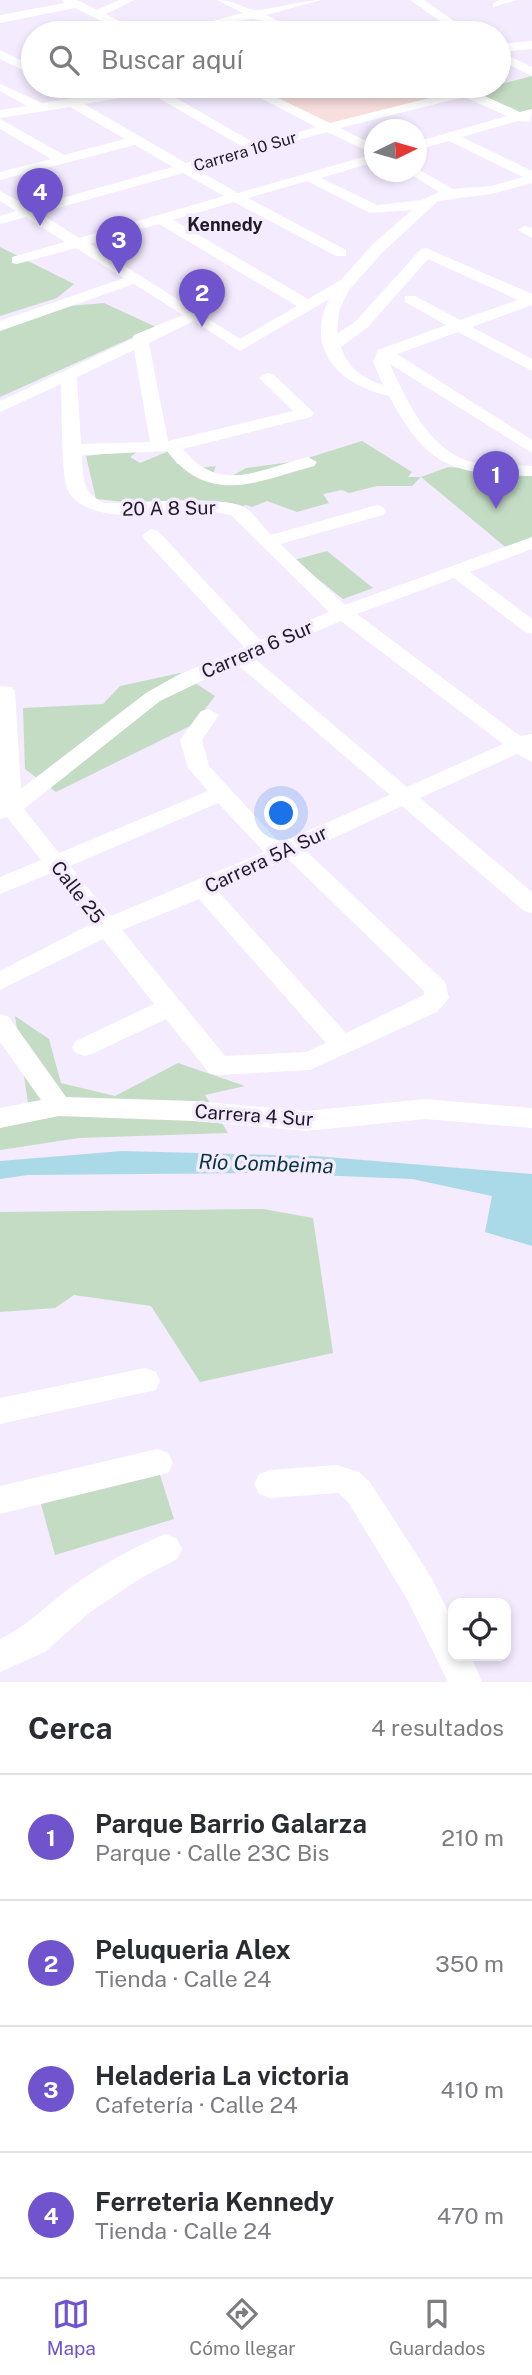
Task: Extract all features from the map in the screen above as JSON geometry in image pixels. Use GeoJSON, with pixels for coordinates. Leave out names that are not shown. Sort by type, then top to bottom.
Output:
{"type":"FeatureCollection","features":[{"type":"Feature","properties":{"kind":"street"},"geometry":{"type":"LineString","coordinates":[[98,14],[128,0]]}},
{"type":"Feature","properties":{"kind":"street"},"geometry":{"type":"LineString","coordinates":[[223,0],[270,21]]}},
{"type":"Feature","properties":{"kind":"street"},"geometry":{"type":"LineString","coordinates":[[225,21],[315,0]]}},
{"type":"Feature","properties":{"kind":"street"},"geometry":{"type":"LineString","coordinates":[[416,0],[447,21]]}},
{"type":"Feature","properties":{"kind":"street"},"geometry":{"type":"LineString","coordinates":[[497,5],[510,0]]}},
{"type":"Feature","properties":{"kind":"street"},"geometry":{"type":"LineString","coordinates":[[0,19],[72,2],[112,21]]}},
{"type":"Feature","properties":{"kind":"street"},"geometry":{"type":"LineString","coordinates":[[511,47],[532,45]]}},
{"type":"Feature","properties":{"kind":"street"},"geometry":{"type":"LineString","coordinates":[[0,54],[21,61]]}},
{"type":"Feature","properties":{"kind":"street"},"geometry":{"type":"LineString","coordinates":[[511,62],[532,73]]}},
{"type":"Feature","properties":{"kind":"street"},"geometry":{"type":"LineString","coordinates":[[0,68],[21,64]]}},
{"type":"Feature","properties":{"kind":"street","name":"Carrera 10 Sur"},"geometry":{"type":"LineString","coordinates":[[511,80],[532,73]]}},
{"type":"Feature","properties":{"kind":"street"},"geometry":{"type":"LineString","coordinates":[[2,87],[21,97]]}},
{"type":"Feature","properties":{"kind":"street"},"geometry":{"type":"LineString","coordinates":[[22,98],[39,107]]}},
{"type":"Feature","properties":{"kind":"street"},"geometry":{"type":"LineString","coordinates":[[0,114],[39,107],[64,98]]}},
{"type":"Feature","properties":{"kind":"street"},"geometry":{"type":"LineString","coordinates":[[73,98],[137,140],[235,197],[341,253]]}},
{"type":"Feature","properties":{"kind":"street"},"geometry":{"type":"LineString","coordinates":[[78,98],[99,98]]}},
{"type":"Feature","properties":{"kind":"street"},"geometry":{"type":"LineString","coordinates":[[167,98],[254,148]]}},
{"type":"Feature","properties":{"kind":"street"},"geometry":{"type":"LineString","coordinates":[[267,98],[364,145]]}},
{"type":"Feature","properties":{"kind":"street","name":"Carrera 10 Sur"},"geometry":{"type":"LineString","coordinates":[[0,220],[441,98]]}},
{"type":"Feature","properties":{"kind":"street"},"geometry":{"type":"LineString","coordinates":[[479,98],[528,117]]}},
{"type":"Feature","properties":{"kind":"street"},"geometry":{"type":"LineString","coordinates":[[427,143],[528,117]]}},
{"type":"Feature","properties":{"kind":"street"},"geometry":{"type":"LineString","coordinates":[[0,123],[61,159]]}},
{"type":"Feature","properties":{"kind":"street"},"geometry":{"type":"LineString","coordinates":[[451,137],[532,177]]}},
{"type":"Feature","properties":{"kind":"street"},"geometry":{"type":"LineString","coordinates":[[0,176],[137,140]]}},
{"type":"Feature","properties":{"kind":"street"},"geometry":{"type":"LineString","coordinates":[[17,260],[364,161]]}},
{"type":"Feature","properties":{"kind":"street"},"geometry":{"type":"LineString","coordinates":[[307,176],[375,210],[428,204]]}},
{"type":"Feature","properties":{"kind":"street"},"geometry":{"type":"LineString","coordinates":[[0,195],[195,315],[240,346],[344,284],[363,263],[441,194],[491,190],[532,177]]}},
{"type":"Feature","properties":{"kind":"street"},"geometry":{"type":"LineString","coordinates":[[427,179],[451,193]]}},
{"type":"Feature","properties":{"kind":"street"},"geometry":{"type":"LineString","coordinates":[[161,219],[307,304]]}},
{"type":"Feature","properties":{"kind":"street"},"geometry":{"type":"LineString","coordinates":[[331,346],[362,324],[426,252],[532,300]]}},
{"type":"Feature","properties":{"kind":"street"},"geometry":{"type":"LineString","coordinates":[[0,326],[135,279]]}},
{"type":"Feature","properties":{"kind":"street"},"geometry":{"type":"LineString","coordinates":[[344,284],[331,318],[331,346],[345,371],[358,381],[373,388],[393,392]]}},
{"type":"Feature","properties":{"kind":"street"},"geometry":{"type":"LineString","coordinates":[[410,299],[532,366]]}},
{"type":"Feature","properties":{"kind":"street"},"geometry":{"type":"LineString","coordinates":[[384,353],[532,300]]}},
{"type":"Feature","properties":{"kind":"street"},"geometry":{"type":"LineString","coordinates":[[0,407],[140,338],[195,315]]}},
{"type":"Feature","properties":{"kind":"street"},"geometry":{"type":"LineString","coordinates":[[140,338],[166,446],[188,467],[210,479],[230,480],[308,462]]}},
{"type":"Feature","properties":{"kind":"street"},"geometry":{"type":"LineString","coordinates":[[384,353],[381,362],[393,392],[432,445],[457,463],[532,471]]}},
{"type":"Feature","properties":{"kind":"street"},"geometry":{"type":"LineString","coordinates":[[384,353],[532,448]]}},
{"type":"Feature","properties":{"kind":"street","name":"20 A 8 Sur"},"geometry":{"type":"LineString","coordinates":[[69,373],[75,487],[86,502],[103,509],[226,508],[237,511],[322,597],[528,746]]}},
{"type":"Feature","properties":{"kind":"street"},"geometry":{"type":"LineString","coordinates":[[267,378],[304,413]]}},
{"type":"Feature","properties":{"kind":"street"},"geometry":{"type":"LineString","coordinates":[[75,450],[166,446],[304,413]]}},
{"type":"Feature","properties":{"kind":"street"},"geometry":{"type":"LineString","coordinates":[[267,542],[377,511]]}},
{"type":"Feature","properties":{"kind":"street"},"geometry":{"type":"LineString","coordinates":[[151,535],[250,653],[403,797],[532,905]]}},
{"type":"Feature","properties":{"kind":"street","name":"Carrera 6 Sur"},"geometry":{"type":"LineString","coordinates":[[6,810],[153,696],[183,680],[345,612],[532,543]]}},
{"type":"Feature","properties":{"kind":"street"},"geometry":{"type":"LineString","coordinates":[[456,571],[532,628]]}},
{"type":"Feature","properties":{"kind":"street"},"geometry":{"type":"LineString","coordinates":[[5,691],[6,810]]}},
{"type":"Feature","properties":{"kind":"street"},"geometry":{"type":"LineString","coordinates":[[203,889],[343,1046],[428,1006],[437,998],[436,988],[283,850],[199,768],[191,740],[208,715]]}},
{"type":"Feature","properties":{"kind":"street","name":"Carrera 5A Sur"},"geometry":{"type":"LineString","coordinates":[[0,981],[106,927],[203,889],[403,797],[528,746]]}},
{"type":"Feature","properties":{"kind":"street"},"geometry":{"type":"LineString","coordinates":[[0,886],[222,793]]}},
{"type":"Feature","properties":{"kind":"street","name":"Calle 25"},"geometry":{"type":"LineString","coordinates":[[6,810],[56,863],[218,1066],[310,1061],[343,1046]]}},
{"type":"Feature","properties":{"kind":"street"},"geometry":{"type":"LineString","coordinates":[[85,1047],[170,1007]]}},
{"type":"Feature","properties":{"kind":"street"},"geometry":{"type":"LineString","coordinates":[[0,1023],[59,1106]]}},
{"type":"Feature","properties":{"kind":"street","name":"Carrera 4 Sur"},"geometry":{"type":"LineString","coordinates":[[0,1118],[59,1106],[194,1111],[306,1121],[425,1109],[532,1118]]}},
{"type":"Feature","properties":{"kind":"street"},"geometry":{"type":"LineString","coordinates":[[0,1412],[145,1381]]}},
{"type":"Feature","properties":{"kind":"street"},"geometry":{"type":"LineString","coordinates":[[0,1500],[157,1463]]}},
{"type":"Feature","properties":{"kind":"street"},"geometry":{"type":"LineString","coordinates":[[270,1483],[337,1479],[348,1482],[359,1492],[419,1588],[448,1644]]}},
{"type":"Feature","properties":{"kind":"street"},"geometry":{"type":"LineString","coordinates":[[0,1656],[33,1641],[76,1602],[130,1567],[166,1549]]}},
{"type":"Feature","properties":{"kind":"street"},"geometry":{"type":"LineString","coordinates":[[456,1661],[465,1682]]}},
{"type":"Feature","properties":{"kind":"shaded area"},"geometry":{"type":"Polygon","coordinates":[[[276,98],[436,98],[328,125],[276,98]]]}},
{"type":"Feature","properties":{"kind":"green space"},"geometry":{"type":"Polygon","coordinates":[[[532,76],[532,111],[520,115],[487,98],[511,98],[511,81],[532,76]]]}},
{"type":"Feature","properties":{"kind":"green space"},"geometry":{"type":"Polygon","coordinates":[[[0,247],[74,284],[57,298],[0,316],[0,247]]]}},
{"type":"Feature","properties":{"kind":"green space"},"geometry":{"type":"Polygon","coordinates":[[[104,303],[156,327],[0,397],[0,328],[58,307],[104,303]]]}},
{"type":"Feature","properties":{"kind":"green space"},"geometry":{"type":"Polygon","coordinates":[[[362,441],[412,472],[408,477],[421,477],[412,486],[377,486],[349,493],[342,490],[323,494],[329,503],[297,512],[267,501],[252,507],[246,505],[221,512],[96,499],[86,456],[140,450],[130,457],[140,463],[169,451],[177,464],[192,463],[199,468],[216,466],[212,476],[230,477],[246,468],[298,461],[362,441]]]}},
{"type":"Feature","properties":{"kind":"green space"},"geometry":{"type":"Polygon","coordinates":[[[448,467],[532,474],[532,541],[509,550],[421,477],[448,467]]]}},
{"type":"Feature","properties":{"kind":"green space"},"geometry":{"type":"Polygon","coordinates":[[[327,551],[373,588],[343,599],[294,560],[327,551]]]}},
{"type":"Feature","properties":{"kind":"green space"},"geometry":{"type":"Polygon","coordinates":[[[180,673],[215,696],[194,724],[56,792],[25,769],[23,708],[103,704],[120,686],[180,673]]]}},
{"type":"Feature","properties":{"kind":"green space"},"geometry":{"type":"Polygon","coordinates":[[[15,1016],[49,1039],[61,1083],[115,1096],[178,1063],[245,1086],[205,1095],[228,1133],[79,1138],[0,1150],[0,1110],[28,1103],[15,1016]]]}},
{"type":"Feature","properties":{"kind":"green space"},"geometry":{"type":"Polygon","coordinates":[[[263,1209],[313,1218],[333,1353],[200,1382],[151,1306],[74,1295],[55,1308],[0,1312],[0,1212],[263,1209]]]}},
{"type":"Feature","properties":{"kind":"green space"},"geometry":{"type":"Polygon","coordinates":[[[158,1469],[174,1519],[55,1555],[41,1504],[158,1469]]]}},
{"type":"Feature","properties":{"kind":"water","name":"Río Combeima"},"geometry":{"type":"Polygon","coordinates":[[[122,1151],[315,1156],[532,1174],[532,1246],[485,1232],[492,1196],[412,1179],[268,1173],[28,1175],[0,1179],[0,1161],[122,1151]]]}},
{"type":"Feature","properties":{"kind":"place","name":"Ferreteria Kennedy"},"geometry":{"type":"Point","coordinates":[40,226]}},
{"type":"Feature","properties":{"kind":"place","name":"Heladeria La victoria"},"geometry":{"type":"Point","coordinates":[119,274]}},
{"type":"Feature","properties":{"kind":"place","name":"Peluqueria Alex"},"geometry":{"type":"Point","coordinates":[202,327]}},
{"type":"Feature","properties":{"kind":"place","name":"Parque Barrio Galarza"},"geometry":{"type":"Point","coordinates":[496,509]}},
{"type":"Feature","properties":{"kind":"district","name":"Kennedy"},"geometry":{"type":"Point","coordinates":[225,225]}}]}
